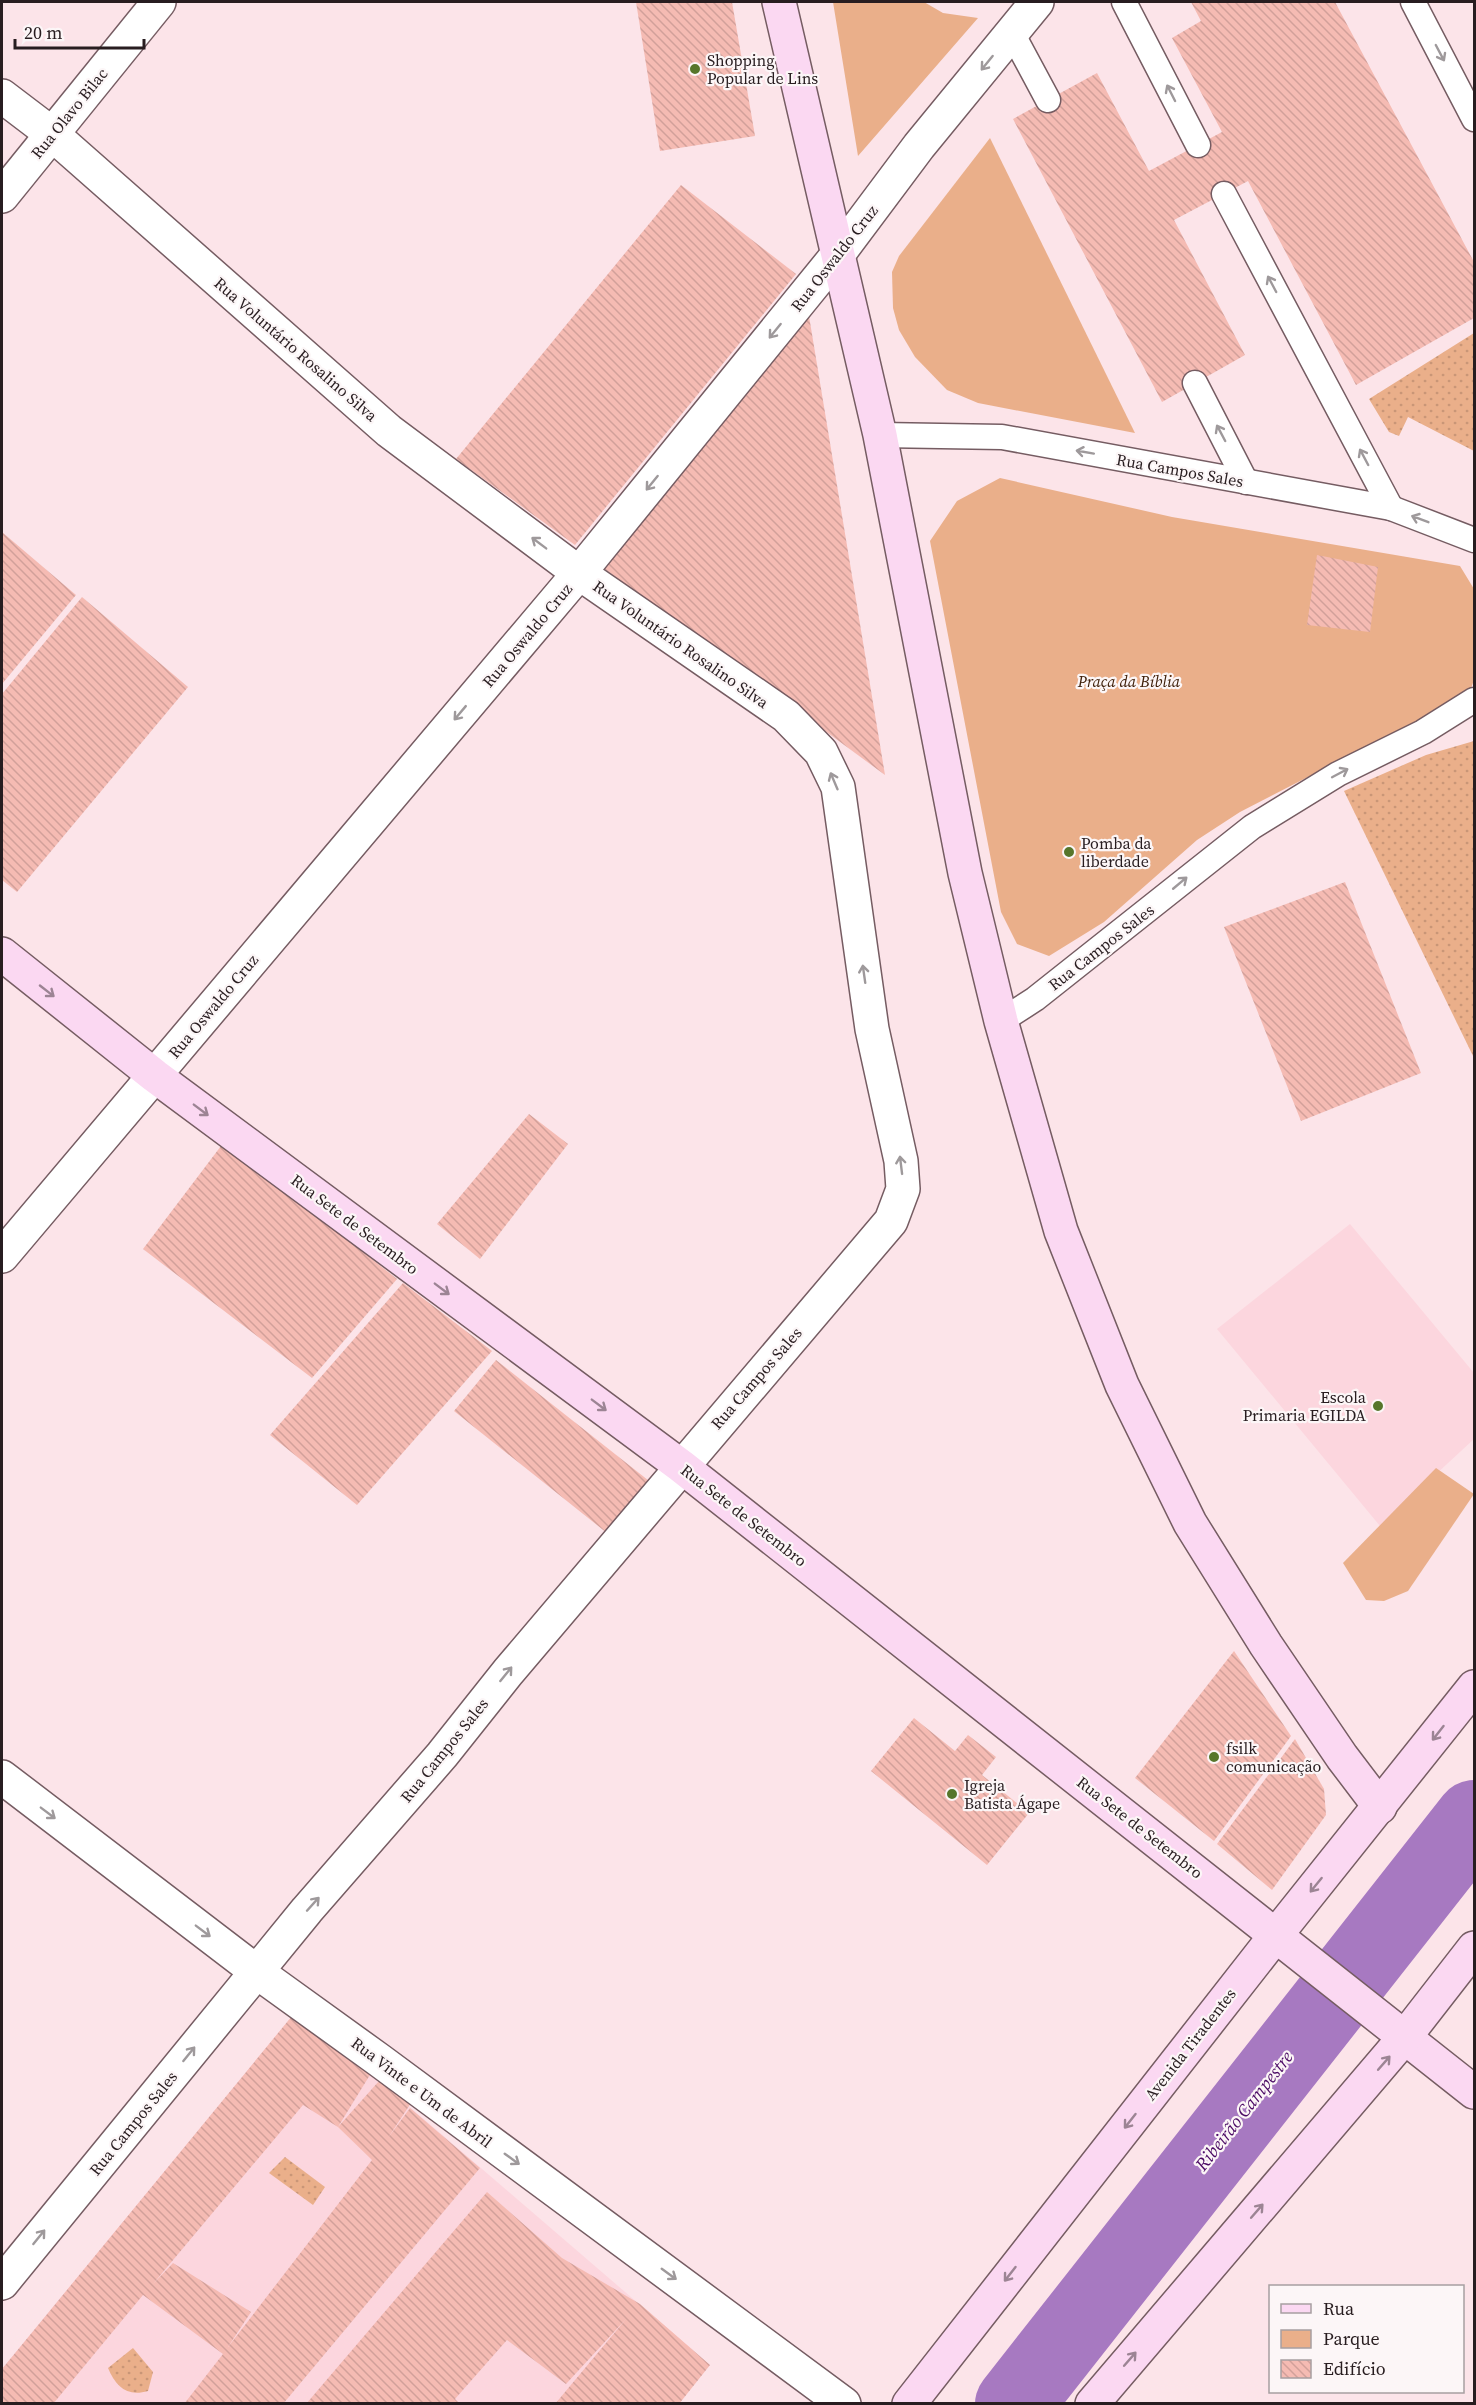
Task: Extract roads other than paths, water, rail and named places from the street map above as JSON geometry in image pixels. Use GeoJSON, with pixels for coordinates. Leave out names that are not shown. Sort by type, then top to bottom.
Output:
{"type":"FeatureCollection","features":[{"type":"Feature","properties":{"kind":"street","name":"Rua Olavo Bilac"},"geometry":{"type":"LineString","coordinates":[[2,196],[159,2]]}},
{"type":"Feature","properties":{"kind":"street"},"geometry":{"type":"LineString","coordinates":[[779,2],[880,435],[965,873],[1001,1021],[1061,1232],[1122,1385],[1190,1523],[1266,1645],[1342,1757],[1380,1807]]}},
{"type":"Feature","properties":{"kind":"street","name":"Rua Oswaldo Cruz"},"geometry":{"type":"LineString","coordinates":[[2,1256],[579,573],[839,253],[919,146],[1037,2]]}},
{"type":"Feature","properties":{"kind":"street","name":"Rua Voluntário Rosalino Silva"},"geometry":{"type":"LineString","coordinates":[[2,96],[52,134],[389,431],[579,573],[786,716],[820,752],[838,787],[872,1029],[901,1161],[903,1189],[891,1221]]}},
{"type":"Feature","properties":{"kind":"street","name":"Rua Sete de Setembro"},"geometry":{"type":"LineString","coordinates":[[2,954],[154,1076],[681,1466],[1474,2092]]}},
{"type":"Feature","properties":{"kind":"street","name":"Rua Campos Sales"},"geometry":{"type":"LineString","coordinates":[[2,2283],[307,1910],[442,1755],[508,1672],[681,1466],[891,1221]]}},
{"type":"Feature","properties":{"kind":"street","name":"Avenida Tiradentes"},"geometry":{"type":"LineString","coordinates":[[909,2403],[1276,1935],[1474,1687]]}},
{"type":"Feature","properties":{"kind":"street","name":"Rua Vinte e Um de Abril"},"geometry":{"type":"LineString","coordinates":[[2,1777],[257,1972],[844,2403]]}},
{"type":"Feature","properties":{"kind":"street"},"geometry":{"type":"LineString","coordinates":[[1092,2403],[1392,2029],[1474,1948]]}},
{"type":"Feature","properties":{"kind":"lane"},"geometry":{"type":"LineString","coordinates":[[1124,2],[1198,145]]}},
{"type":"Feature","properties":{"kind":"lane"},"geometry":{"type":"LineString","coordinates":[[1413,2],[1474,119]]}},
{"type":"Feature","properties":{"kind":"lane"},"geometry":{"type":"LineString","coordinates":[[1012,33],[1048,100]]}},
{"type":"Feature","properties":{"kind":"lane"},"geometry":{"type":"LineString","coordinates":[[1224,194],[1391,508]]}},
{"type":"Feature","properties":{"kind":"lane"},"geometry":{"type":"LineString","coordinates":[[1195,383],[1246,482]]}},
{"type":"Feature","properties":{"kind":"lane","name":"Rua Campos Sales"},"geometry":{"type":"LineString","coordinates":[[880,435],[1002,437],[1391,508],[1474,540]]}},
{"type":"Feature","properties":{"kind":"lane","name":"Rua Campos Sales"},"geometry":{"type":"LineString","coordinates":[[1001,1021],[1035,999],[1252,827],[1338,774],[1423,732],[1474,700]]}},
{"type":"Feature","properties":{"kind":"waterway","name":"Ribeirão Campestre"},"geometry":{"type":"LineString","coordinates":[[1014,2404],[1474,1819]]}},
{"type":"Feature","properties":{"kind":"place","name":"Shopping Popular de Lins"},"geometry":{"type":"Point","coordinates":[695,69]}},
{"type":"Feature","properties":{"kind":"place","name":"Pomba da liberdade"},"geometry":{"type":"Point","coordinates":[1069,852]}},
{"type":"Feature","properties":{"kind":"place","name":"Escola Primaria EGILDA"},"geometry":{"type":"Point","coordinates":[1378,1406]}},
{"type":"Feature","properties":{"kind":"place","name":"fsilk comunicação"},"geometry":{"type":"Point","coordinates":[1214,1757]}},
{"type":"Feature","properties":{"kind":"place","name":"Igreja Batista Ágape"},"geometry":{"type":"Point","coordinates":[952,1794]}},
{"type":"Feature","properties":{"kind":"park label","name":"Praça da Bíblia"},"geometry":{"type":"Point","coordinates":[1129,681]}}]}
